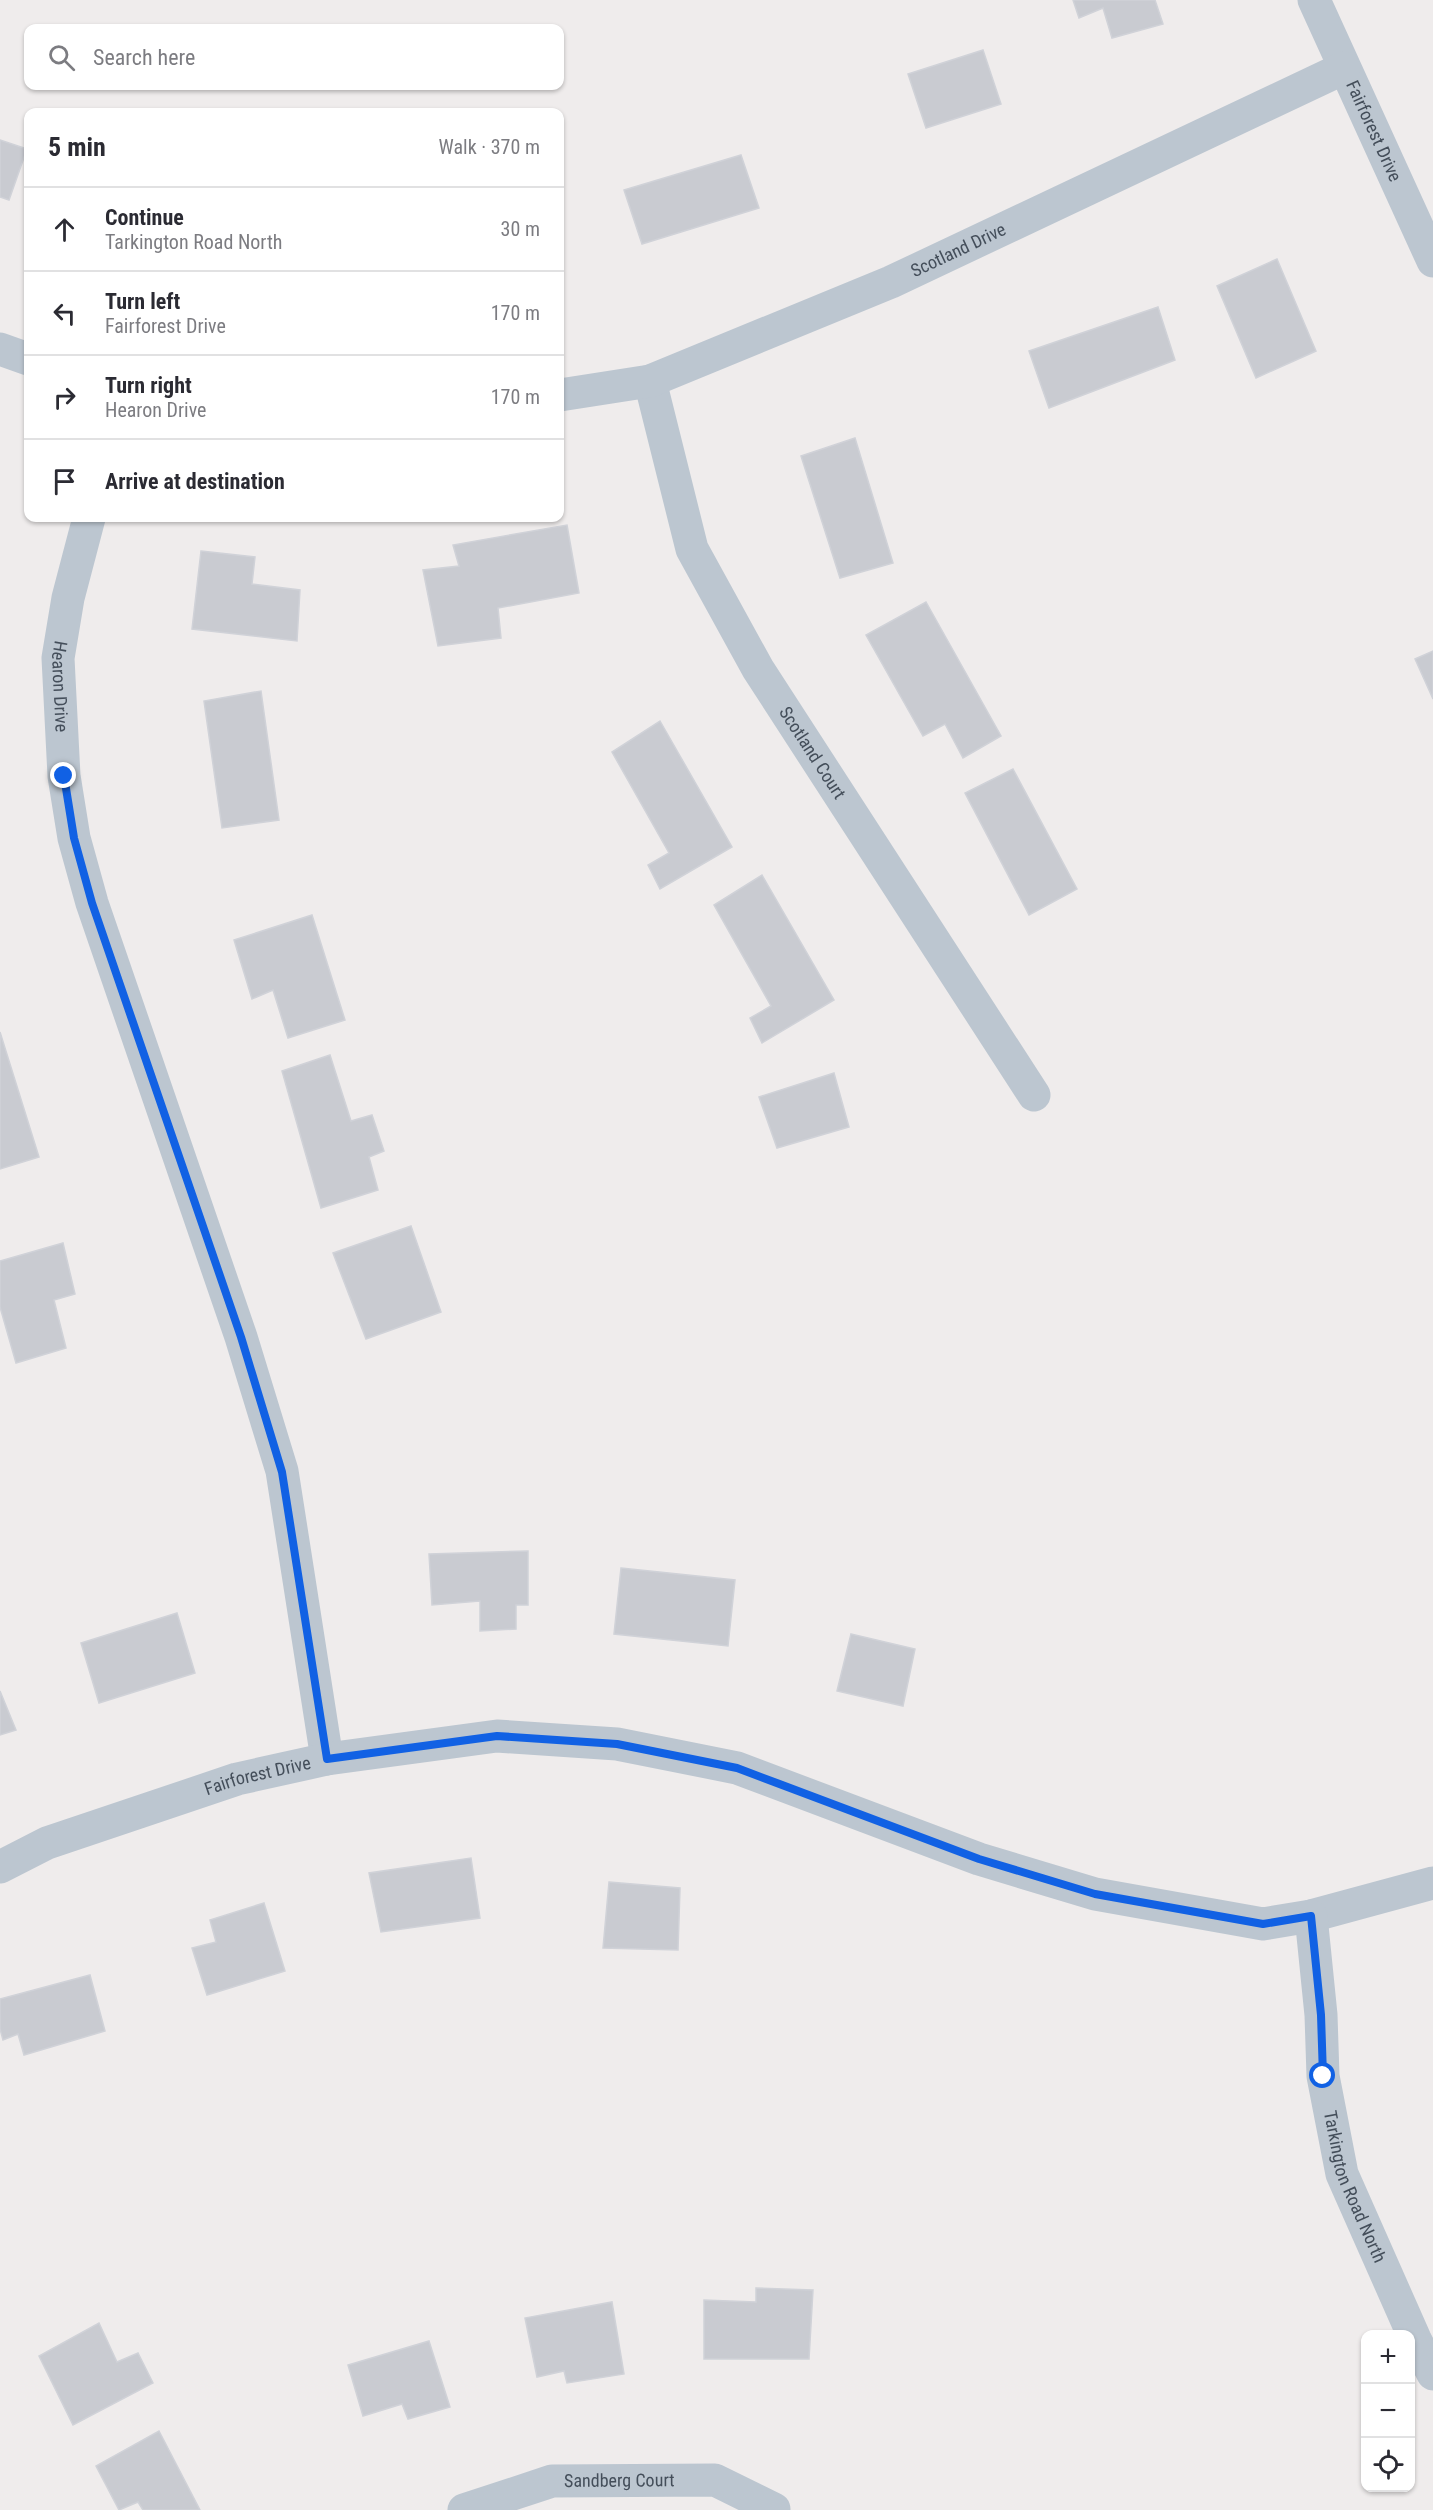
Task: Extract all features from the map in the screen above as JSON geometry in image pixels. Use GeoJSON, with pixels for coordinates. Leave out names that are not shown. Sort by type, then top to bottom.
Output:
{"type":"FeatureCollection","features":[{"type":"Feature","properties":{"kind":"street","name":"Fairforest Drive"},"geometry":{"type":"LineString","coordinates":[[1314,0],[1433,261]]}},
{"type":"Feature","properties":{"kind":"street","name":"Scotland Drive"},"geometry":{"type":"LineString","coordinates":[[564,394],[650,381],[891,282],[1344,68]]}},
{"type":"Feature","properties":{"kind":"street"},"geometry":{"type":"LineString","coordinates":[[0,349],[24,358]]}},
{"type":"Feature","properties":{"kind":"street","name":"Scotland Court"},"geometry":{"type":"LineString","coordinates":[[650,381],[692,549],[758,669],[1034,1095]]}},
{"type":"Feature","properties":{"kind":"street","name":"Hearon Drive"},"geometry":{"type":"LineString","coordinates":[[88,522],[68,598],[58,658],[64,776],[74,838],[92,903],[241,1337],[282,1472],[327,1759]]}},
{"type":"Feature","properties":{"kind":"street","name":"Fairforest Drive"},"geometry":{"type":"LineString","coordinates":[[0,1867],[47,1843],[237,1779],[327,1759],[497,1736],[617,1744],[737,1768],[979,1859],[1095,1894],[1263,1924],[1311,1916],[1433,1882]]}},
{"type":"Feature","properties":{"kind":"street","name":"Tarkington Road North"},"geometry":{"type":"LineString","coordinates":[[1311,1916],[1321,2015],[1323,2076],[1342,2174],[1433,2374]]}},
{"type":"Feature","properties":{"kind":"street","name":"Sandberg Court"},"geometry":{"type":"LineString","coordinates":[[464,2510],[552,2481],[714,2480],[774,2508]]}},
{"type":"Feature","properties":{"kind":"building"},"geometry":{"type":"Polygon","coordinates":[[[1073,0],[1155,0],[1163,24],[1112,38],[1103,8],[1079,18],[1073,0]]]}},
{"type":"Feature","properties":{"kind":"building"},"geometry":{"type":"Polygon","coordinates":[[[983,50],[1001,104],[926,128],[908,74],[983,50]]]}},
{"type":"Feature","properties":{"kind":"building"},"geometry":{"type":"Polygon","coordinates":[[[0,140],[24,148],[24,158],[9,200],[0,197],[0,140]]]}},
{"type":"Feature","properties":{"kind":"building"},"geometry":{"type":"Polygon","coordinates":[[[741,155],[759,208],[642,244],[624,190],[741,155]]]}},
{"type":"Feature","properties":{"kind":"building"},"geometry":{"type":"Polygon","coordinates":[[[1277,259],[1316,351],[1256,378],[1217,286],[1277,259]]]}},
{"type":"Feature","properties":{"kind":"building"},"geometry":{"type":"Polygon","coordinates":[[[1158,307],[1175,360],[1049,408],[1029,351],[1158,307]]]}},
{"type":"Feature","properties":{"kind":"building"},"geometry":{"type":"Polygon","coordinates":[[[855,438],[893,563],[840,578],[801,456],[855,438]]]}},
{"type":"Feature","properties":{"kind":"building"},"geometry":{"type":"Polygon","coordinates":[[[567,525],[579,593],[498,608],[501,638],[438,646],[423,570],[459,566],[453,545],[567,525]]]}},
{"type":"Feature","properties":{"kind":"building"},"geometry":{"type":"Polygon","coordinates":[[[201,551],[255,557],[252,584],[300,590],[297,641],[192,629],[201,551]]]}},
{"type":"Feature","properties":{"kind":"building"},"geometry":{"type":"Polygon","coordinates":[[[926,602],[1001,736],[963,758],[945,724],[923,736],[866,635],[926,602]]]}},
{"type":"Feature","properties":{"kind":"building"},"geometry":{"type":"Polygon","coordinates":[[[1433,651],[1433,699],[1415,659],[1433,651]]]}},
{"type":"Feature","properties":{"kind":"building"},"geometry":{"type":"Polygon","coordinates":[[[261,691],[279,820],[222,828],[204,701],[261,691]]]}},
{"type":"Feature","properties":{"kind":"building"},"geometry":{"type":"Polygon","coordinates":[[[660,721],[732,847],[660,889],[648,865],[669,853],[612,752],[660,721]]]}},
{"type":"Feature","properties":{"kind":"building"},"geometry":{"type":"Polygon","coordinates":[[[1013,769],[1077,889],[1029,915],[965,793],[1013,769]]]}},
{"type":"Feature","properties":{"kind":"building"},"geometry":{"type":"Polygon","coordinates":[[[762,875],[834,1000],[762,1043],[750,1018],[771,1006],[714,905],[762,875]]]}},
{"type":"Feature","properties":{"kind":"building"},"geometry":{"type":"Polygon","coordinates":[[[312,915],[345,1020],[288,1038],[273,990],[252,999],[234,940],[312,915]]]}},
{"type":"Feature","properties":{"kind":"building"},"geometry":{"type":"Polygon","coordinates":[[[0,1032],[39,1157],[0,1169],[0,1032]]]}},
{"type":"Feature","properties":{"kind":"building"},"geometry":{"type":"Polygon","coordinates":[[[330,1055],[351,1121],[372,1115],[384,1151],[369,1157],[378,1190],[321,1208],[282,1071],[330,1055]]]}},
{"type":"Feature","properties":{"kind":"building"},"geometry":{"type":"Polygon","coordinates":[[[834,1073],[849,1127],[777,1148],[759,1097],[834,1073]]]}},
{"type":"Feature","properties":{"kind":"building"},"geometry":{"type":"Polygon","coordinates":[[[411,1226],[441,1312],[366,1339],[333,1253],[411,1226]]]}},
{"type":"Feature","properties":{"kind":"building"},"geometry":{"type":"Polygon","coordinates":[[[63,1243],[75,1294],[54,1300],[66,1348],[16,1363],[0,1307],[0,1261],[63,1243]]]}},
{"type":"Feature","properties":{"kind":"building"},"geometry":{"type":"Polygon","coordinates":[[[528,1551],[528,1605],[516,1605],[516,1629],[480,1631],[480,1601],[432,1605],[429,1554],[528,1551]]]}},
{"type":"Feature","properties":{"kind":"building"},"geometry":{"type":"Polygon","coordinates":[[[621,1568],[735,1580],[728,1646],[614,1634],[621,1568]]]}},
{"type":"Feature","properties":{"kind":"building"},"geometry":{"type":"Polygon","coordinates":[[[177,1613],[195,1673],[99,1703],[81,1643],[177,1613]]]}},
{"type":"Feature","properties":{"kind":"building"},"geometry":{"type":"Polygon","coordinates":[[[851,1634],[915,1649],[903,1706],[837,1691],[851,1634]]]}},
{"type":"Feature","properties":{"kind":"building"},"geometry":{"type":"Polygon","coordinates":[[[0,1691],[16,1730],[0,1735],[0,1691]]]}},
{"type":"Feature","properties":{"kind":"building"},"geometry":{"type":"Polygon","coordinates":[[[471,1858],[480,1918],[381,1932],[369,1873],[471,1858]]]}},
{"type":"Feature","properties":{"kind":"building"},"geometry":{"type":"Polygon","coordinates":[[[609,1882],[680,1888],[678,1950],[603,1948],[609,1882]]]}},
{"type":"Feature","properties":{"kind":"building"},"geometry":{"type":"Polygon","coordinates":[[[264,1903],[285,1971],[207,1995],[192,1948],[216,1942],[210,1920],[264,1903]]]}},
{"type":"Feature","properties":{"kind":"building"},"geometry":{"type":"Polygon","coordinates":[[[90,1975],[105,2031],[24,2055],[18,2034],[3,2040],[0,2029],[0,1999],[90,1975]]]}},
{"type":"Feature","properties":{"kind":"building"},"geometry":{"type":"Polygon","coordinates":[[[756,2288],[813,2290],[809,2359],[704,2359],[704,2300],[756,2302],[756,2288]]]}},
{"type":"Feature","properties":{"kind":"building"},"geometry":{"type":"Polygon","coordinates":[[[612,2302],[624,2374],[567,2383],[564,2371],[537,2377],[525,2318],[612,2302]]]}},
{"type":"Feature","properties":{"kind":"building"},"geometry":{"type":"Polygon","coordinates":[[[99,2323],[117,2362],[138,2353],[153,2383],[73,2425],[39,2356],[99,2323]]]}},
{"type":"Feature","properties":{"kind":"building"},"geometry":{"type":"Polygon","coordinates":[[[429,2341],[450,2407],[408,2419],[402,2404],[363,2416],[348,2365],[429,2341]]]}},
{"type":"Feature","properties":{"kind":"building"},"geometry":{"type":"Polygon","coordinates":[[[159,2431],[200,2510],[143,2510],[138,2502],[119,2510],[96,2466],[159,2431]]]}},
{"type":"Feature","properties":{"kind":"route"},"geometry":{"type":"LineString","coordinates":[[64,776],[74,838],[92,903],[241,1337],[282,1472],[327,1759],[497,1736],[617,1744],[737,1768],[979,1859],[1095,1894],[1263,1924],[1311,1916],[1321,2015],[1323,2076]]}}]}
